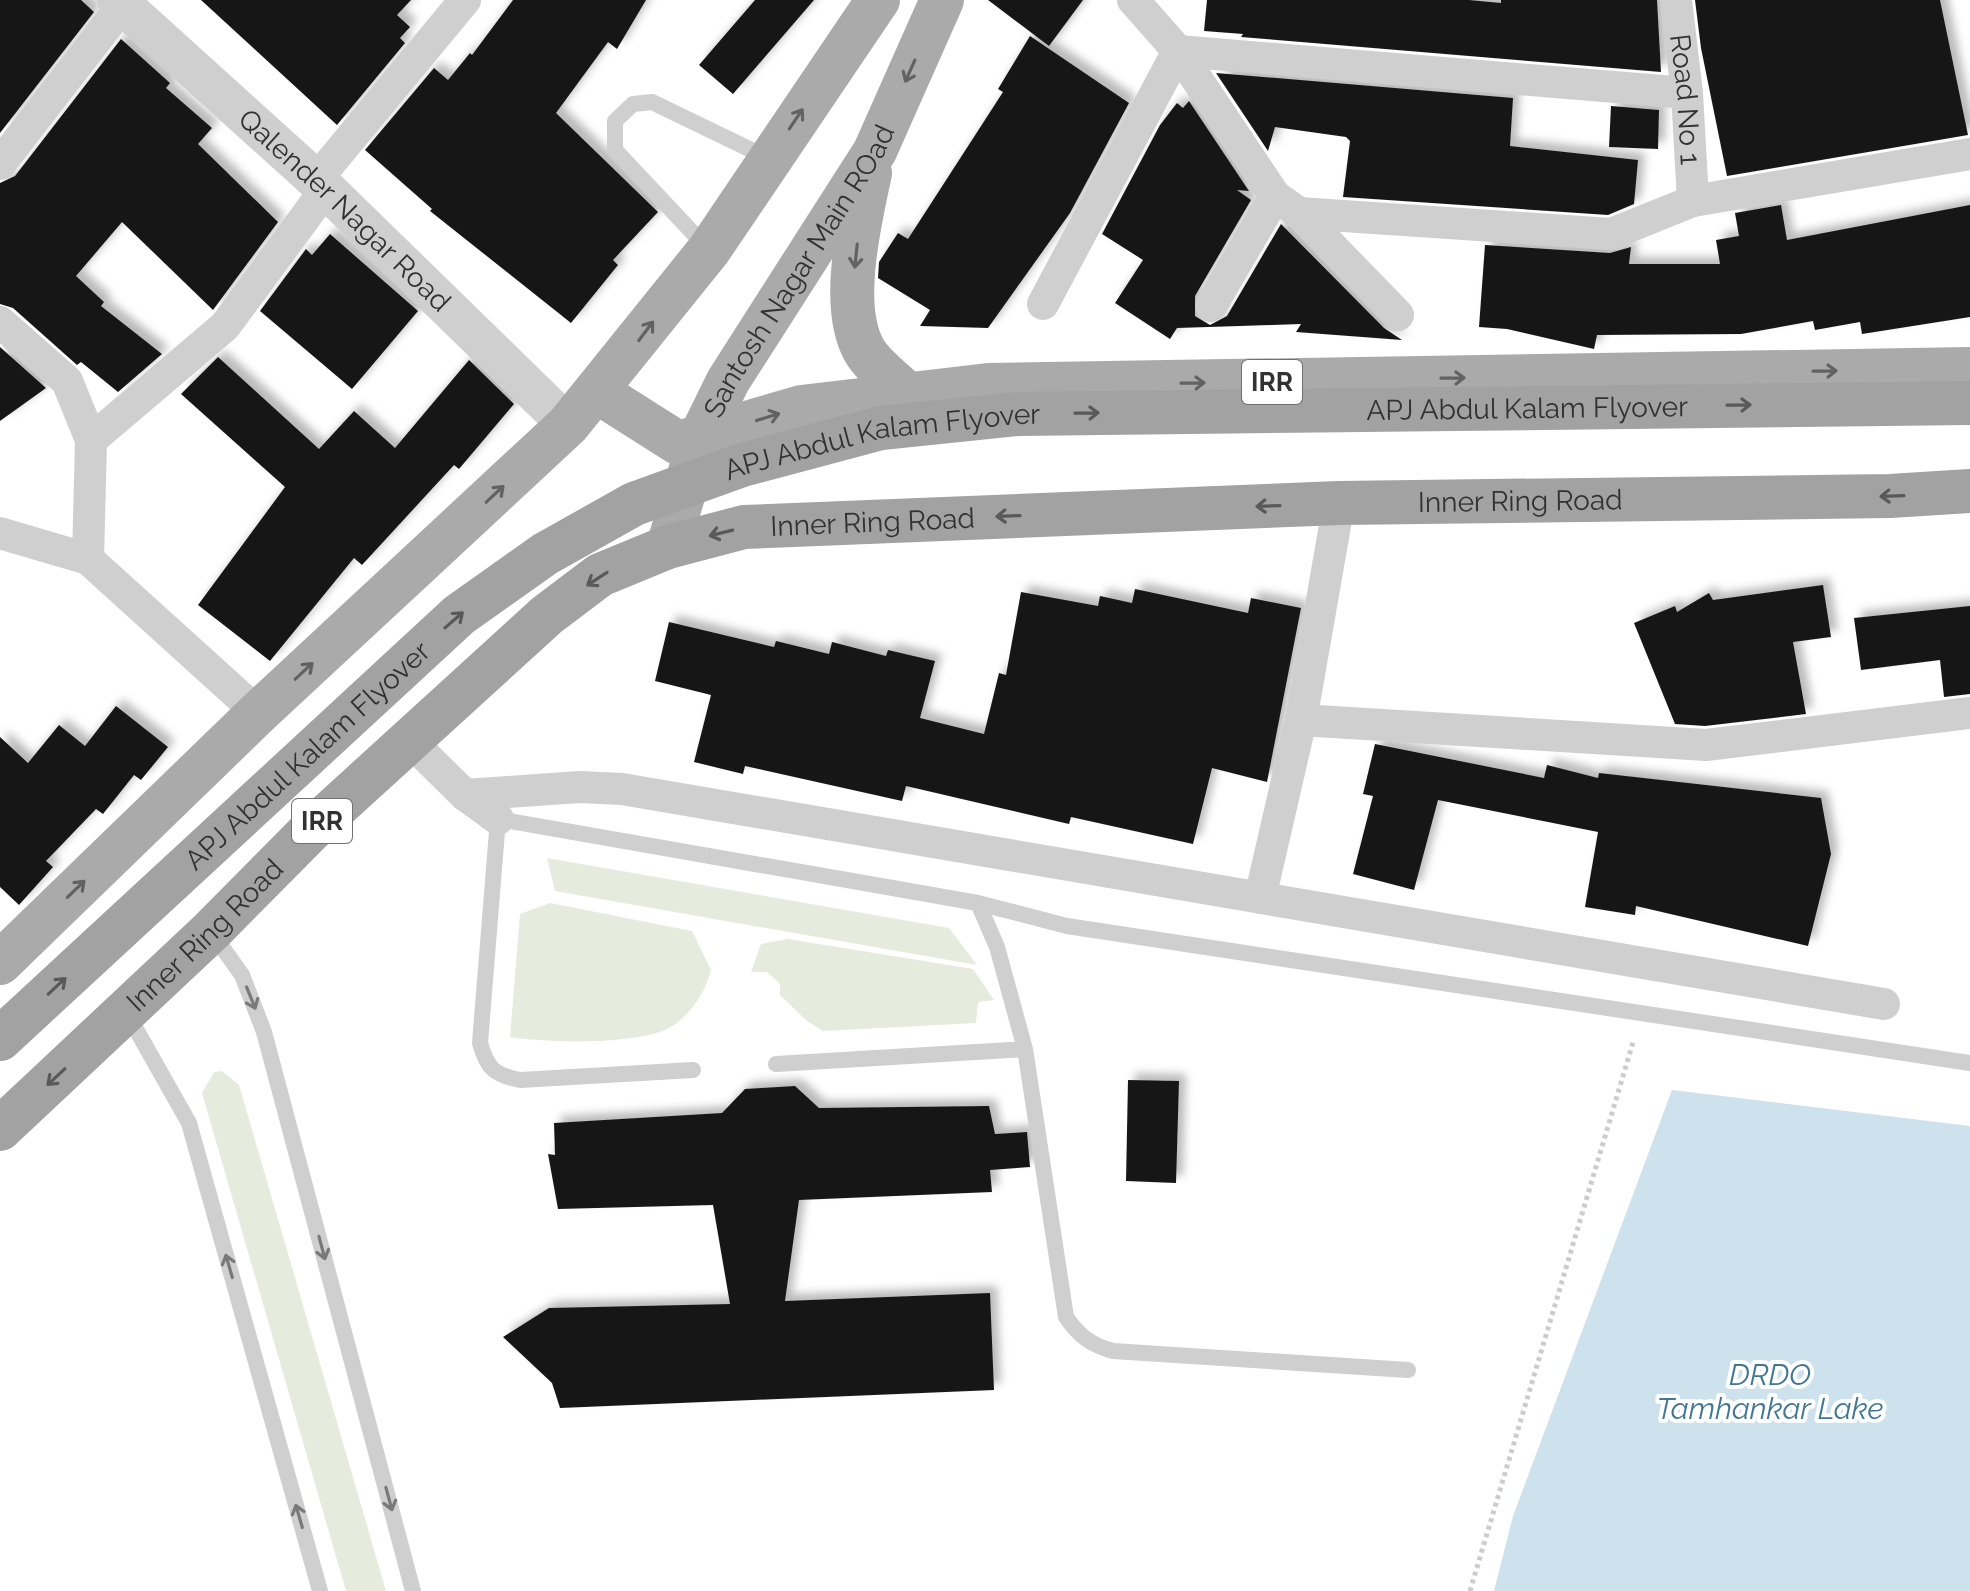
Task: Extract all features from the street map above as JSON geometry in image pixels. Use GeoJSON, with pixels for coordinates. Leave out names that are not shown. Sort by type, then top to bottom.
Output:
{"type":"FeatureCollection","features":[{"type":"Feature","properties":{"kind":"highway","name":"APJ Abdul Kalam Flyover"},"geometry":{"type":"LineString","coordinates":[[0,1039],[459,615],[545,554],[634,504],[742,465],[881,428],[1018,414],[1970,403]]}},
{"type":"Feature","properties":{"kind":"highway","name":"Inner Ring Road"},"geometry":{"type":"LineString","coordinates":[[0,1129],[211,931],[310,831],[411,742],[536,624],[600,575],[668,547],[744,527],[1339,503],[1890,496],[1970,491]]}},
{"type":"Feature","properties":{"kind":"main road"},"geometry":{"type":"LineString","coordinates":[[0,963],[258,713],[568,425],[709,250],[878,0]]}},
{"type":"Feature","properties":{"kind":"main road","name":"Santosh Nagar Main ROad"},"geometry":{"type":"LineString","coordinates":[[668,547],[700,438],[728,381],[875,151],[942,0]]}},
{"type":"Feature","properties":{"kind":"main road"},"geometry":{"type":"LineString","coordinates":[[875,151],[859,227],[853,311],[864,350],[907,394]]}},
{"type":"Feature","properties":{"kind":"main road","name":"IRR"},"geometry":{"type":"LineString","coordinates":[[596,391],[678,443],[801,407],[988,385],[1970,369]]}},
{"type":"Feature","properties":{"kind":"street"},"geometry":{"type":"LineString","coordinates":[[91,440],[225,326],[321,184],[465,0]]}},
{"type":"Feature","properties":{"kind":"street"},"geometry":{"type":"LineString","coordinates":[[1133,0],[1178,51],[1287,205],[1398,315]]}},
{"type":"Feature","properties":{"kind":"street","name":"Road No 1"},"geometry":{"type":"LineString","coordinates":[[1676,0],[1687,93],[1693,201]]}},
{"type":"Feature","properties":{"kind":"street"},"geometry":{"type":"LineString","coordinates":[[0,164],[120,2]]}},
{"type":"Feature","properties":{"kind":"street","name":"Qalender Nagar Road"},"geometry":{"type":"LineString","coordinates":[[120,2],[321,184],[568,425]]}},
{"type":"Feature","properties":{"kind":"street"},"geometry":{"type":"LineString","coordinates":[[1178,51],[1687,93]]}},
{"type":"Feature","properties":{"kind":"street"},"geometry":{"type":"LineString","coordinates":[[1043,304],[1178,51]]}},
{"type":"Feature","properties":{"kind":"street"},"geometry":{"type":"LineString","coordinates":[[1287,205],[1611,234],[1693,201],[1970,154]]}},
{"type":"Feature","properties":{"kind":"street"},"geometry":{"type":"LineString","coordinates":[[1211,306],[1287,205]]}},
{"type":"Feature","properties":{"kind":"street"},"geometry":{"type":"LineString","coordinates":[[0,322],[67,381],[91,440],[88,559]]}},
{"type":"Feature","properties":{"kind":"street"},"geometry":{"type":"LineString","coordinates":[[1260,898],[1301,720],[1339,503]]}},
{"type":"Feature","properties":{"kind":"street"},"geometry":{"type":"LineString","coordinates":[[0,533],[88,559],[258,713]]}},
{"type":"Feature","properties":{"kind":"street"},"geometry":{"type":"LineString","coordinates":[[1301,720],[1706,745],[1970,713]]}},
{"type":"Feature","properties":{"kind":"street"},"geometry":{"type":"LineString","coordinates":[[411,742],[465,795],[498,819]]}},
{"type":"Feature","properties":{"kind":"street"},"geometry":{"type":"LineString","coordinates":[[465,795],[580,787],[622,789],[1884,1004]]}},
{"type":"Feature","properties":{"kind":"lane"},"geometry":{"type":"LineString","coordinates":[[709,250],[615,150],[615,121],[633,104],[652,102],[770,159]]}},
{"type":"Feature","properties":{"kind":"lane"},"geometry":{"type":"LineString","coordinates":[[693,1070],[520,1080],[496,1075],[485,1062],[480,1043],[498,819],[978,903],[1067,926],[1970,1063]]}},
{"type":"Feature","properties":{"kind":"lane"},"geometry":{"type":"LineString","coordinates":[[978,903],[997,947],[1025,1049],[1066,1317],[1078,1334],[1092,1345],[1113,1351],[1408,1370]]}},
{"type":"Feature","properties":{"kind":"lane"},"geometry":{"type":"LineString","coordinates":[[211,931],[242,975],[264,1032],[413,1591]]}},
{"type":"Feature","properties":{"kind":"lane"},"geometry":{"type":"LineString","coordinates":[[126,1012],[189,1123],[320,1591]]}},
{"type":"Feature","properties":{"kind":"lane"},"geometry":{"type":"LineString","coordinates":[[776,1064],[1025,1049]]}},
{"type":"Feature","properties":{"kind":"path"},"geometry":{"type":"LineString","coordinates":[[1470,1591],[1642,1011]]}},
{"type":"Feature","properties":{"kind":"shaded area"},"geometry":{"type":"Polygon","coordinates":[[[547,858],[949,928],[977,965],[555,891],[547,858]]]}},
{"type":"Feature","properties":{"kind":"shaded area"},"geometry":{"type":"Polygon","coordinates":[[[550,903],[692,931],[711,970],[696,1003],[684,1017],[654,1034],[614,1040],[568,1041],[510,1037],[520,914],[550,903]]]}},
{"type":"Feature","properties":{"kind":"shaded area"},"geometry":{"type":"Polygon","coordinates":[[[788,939],[973,969],[994,1000],[978,1002],[976,1023],[823,1031],[807,1021],[780,995],[780,984],[767,972],[751,972],[761,944],[788,939]]]}},
{"type":"Feature","properties":{"kind":"shaded area"},"geometry":{"type":"Polygon","coordinates":[[[222,1071],[239,1085],[386,1591],[346,1591],[202,1093],[214,1072],[222,1071]]]}},
{"type":"Feature","properties":{"kind":"water","name":"DRDO Tamhankar Lake"},"geometry":{"type":"Polygon","coordinates":[[[1672,1090],[1970,1126],[1970,1591],[1494,1591],[1513,1516],[1672,1090]]]}},
{"type":"Feature","properties":{"kind":"building"},"geometry":{"type":"Polygon","coordinates":[[[0,0],[81,0],[94,12],[0,133],[0,0]]]}},
{"type":"Feature","properties":{"kind":"building"},"geometry":{"type":"Polygon","coordinates":[[[201,0],[411,0],[397,15],[410,27],[400,38],[405,43],[337,125],[201,0]]]}},
{"type":"Feature","properties":{"kind":"building"},"geometry":{"type":"Polygon","coordinates":[[[513,0],[646,0],[617,49],[608,42],[556,113],[658,212],[613,260],[618,265],[571,323],[430,211],[432,209],[365,150],[434,68],[448,80],[470,53],[472,55],[513,0]]]}},
{"type":"Feature","properties":{"kind":"building"},"geometry":{"type":"Polygon","coordinates":[[[755,0],[814,0],[733,94],[699,65],[755,0]]]}},
{"type":"Feature","properties":{"kind":"building"},"geometry":{"type":"Polygon","coordinates":[[[988,0],[1083,0],[1049,46],[988,0]]]}},
{"type":"Feature","properties":{"kind":"building"},"geometry":{"type":"Polygon","coordinates":[[[1207,0],[1469,0],[1501,3],[1501,0],[1657,0],[1661,72],[1241,37],[1243,34],[1204,31],[1207,0]]]}},
{"type":"Feature","properties":{"kind":"building"},"geometry":{"type":"Polygon","coordinates":[[[1695,0],[1940,0],[1968,135],[1727,176],[1701,48],[1695,0]]]}},
{"type":"Feature","properties":{"kind":"building"},"geometry":{"type":"Polygon","coordinates":[[[1030,36],[1129,103],[1070,213],[988,328],[920,326],[930,310],[878,278],[879,262],[898,233],[908,239],[1003,92],[998,89],[1030,36]]]}},
{"type":"Feature","properties":{"kind":"building"},"geometry":{"type":"Polygon","coordinates":[[[121,39],[170,83],[166,88],[212,128],[198,144],[278,222],[213,310],[122,222],[76,276],[104,302],[101,306],[162,354],[118,392],[81,362],[77,365],[13,308],[0,304],[0,183],[15,176],[121,39]]]}},
{"type":"Feature","properties":{"kind":"building"},"geometry":{"type":"Polygon","coordinates":[[[1216,73],[1513,98],[1510,146],[1638,160],[1634,204],[1608,215],[1343,197],[1350,141],[1346,137],[1275,127],[1268,151],[1216,73]]]}},
{"type":"Feature","properties":{"kind":"building"},"geometry":{"type":"Polygon","coordinates":[[[1189,101],[1249,191],[1237,190],[1251,200],[1195,296],[1195,316],[1210,325],[1227,316],[1281,224],[1384,328],[1402,340],[1296,332],[1301,324],[1177,328],[1170,339],[1115,303],[1143,260],[1102,234],[1160,125],[1177,103],[1183,108],[1189,101]]]}},
{"type":"Feature","properties":{"kind":"building"},"geometry":{"type":"Polygon","coordinates":[[[1611,106],[1659,110],[1658,149],[1609,147],[1611,106]]]}},
{"type":"Feature","properties":{"kind":"building"},"geometry":{"type":"Polygon","coordinates":[[[1781,205],[1787,240],[1970,205],[1970,317],[1862,334],[1860,322],[1815,330],[1813,321],[1741,334],[1597,335],[1594,349],[1507,329],[1479,327],[1485,245],[1610,253],[1631,247],[1629,264],[1720,264],[1716,240],[1739,236],[1735,213],[1781,205]]]}},
{"type":"Feature","properties":{"kind":"building"},"geometry":{"type":"Polygon","coordinates":[[[330,234],[418,311],[352,389],[260,311],[306,249],[312,255],[330,234]]]}},
{"type":"Feature","properties":{"kind":"building"},"geometry":{"type":"Polygon","coordinates":[[[0,347],[46,388],[0,421],[0,347]]]}},
{"type":"Feature","properties":{"kind":"building"},"geometry":{"type":"Polygon","coordinates":[[[218,357],[319,449],[354,411],[395,448],[469,360],[514,404],[459,469],[454,465],[362,565],[354,558],[270,661],[198,605],[285,487],[181,394],[218,357]]]}},
{"type":"Feature","properties":{"kind":"building"},"geometry":{"type":"Polygon","coordinates":[[[1823,585],[1831,637],[1793,642],[1806,714],[1705,726],[1675,724],[1634,623],[1675,606],[1677,612],[1709,593],[1713,600],[1823,585]]]}},
{"type":"Feature","properties":{"kind":"building"},"geometry":{"type":"Polygon","coordinates":[[[1135,589],[1248,613],[1251,598],[1301,608],[1267,782],[1212,768],[1193,844],[1071,817],[1069,824],[906,786],[902,801],[745,766],[743,774],[694,762],[711,695],[655,681],[669,622],[774,647],[776,641],[829,654],[832,642],[886,656],[888,650],[935,661],[920,718],[984,734],[999,673],[1006,675],[1021,592],[1098,606],[1100,596],[1132,603],[1135,589]]]}},
{"type":"Feature","properties":{"kind":"building"},"geometry":{"type":"Polygon","coordinates":[[[1970,606],[1970,694],[1944,697],[1940,660],[1861,670],[1854,618],[1970,606]]]}},
{"type":"Feature","properties":{"kind":"building"},"geometry":{"type":"Polygon","coordinates":[[[116,706],[168,747],[141,780],[134,775],[103,814],[96,809],[46,861],[53,867],[19,905],[0,887],[0,737],[28,763],[59,725],[85,746],[116,706]]]}},
{"type":"Feature","properties":{"kind":"building"},"geometry":{"type":"Polygon","coordinates":[[[1375,744],[1544,778],[1547,765],[1598,778],[1599,773],[1821,798],[1831,854],[1808,946],[1636,906],[1635,915],[1585,907],[1598,832],[1438,800],[1414,890],[1353,874],[1373,796],[1363,794],[1375,744]]]}},
{"type":"Feature","properties":{"kind":"building"},"geometry":{"type":"Polygon","coordinates":[[[1128,1080],[1179,1081],[1176,1183],[1126,1181],[1128,1080]]]}},
{"type":"Feature","properties":{"kind":"building"},"geometry":{"type":"Polygon","coordinates":[[[795,1086],[819,1108],[989,1106],[995,1134],[1027,1132],[1030,1167],[990,1170],[992,1192],[799,1200],[785,1301],[990,1293],[994,1390],[560,1408],[552,1383],[503,1337],[549,1308],[730,1304],[713,1205],[558,1209],[548,1154],[555,1155],[554,1123],[722,1113],[745,1089],[795,1086]]]}}]}
